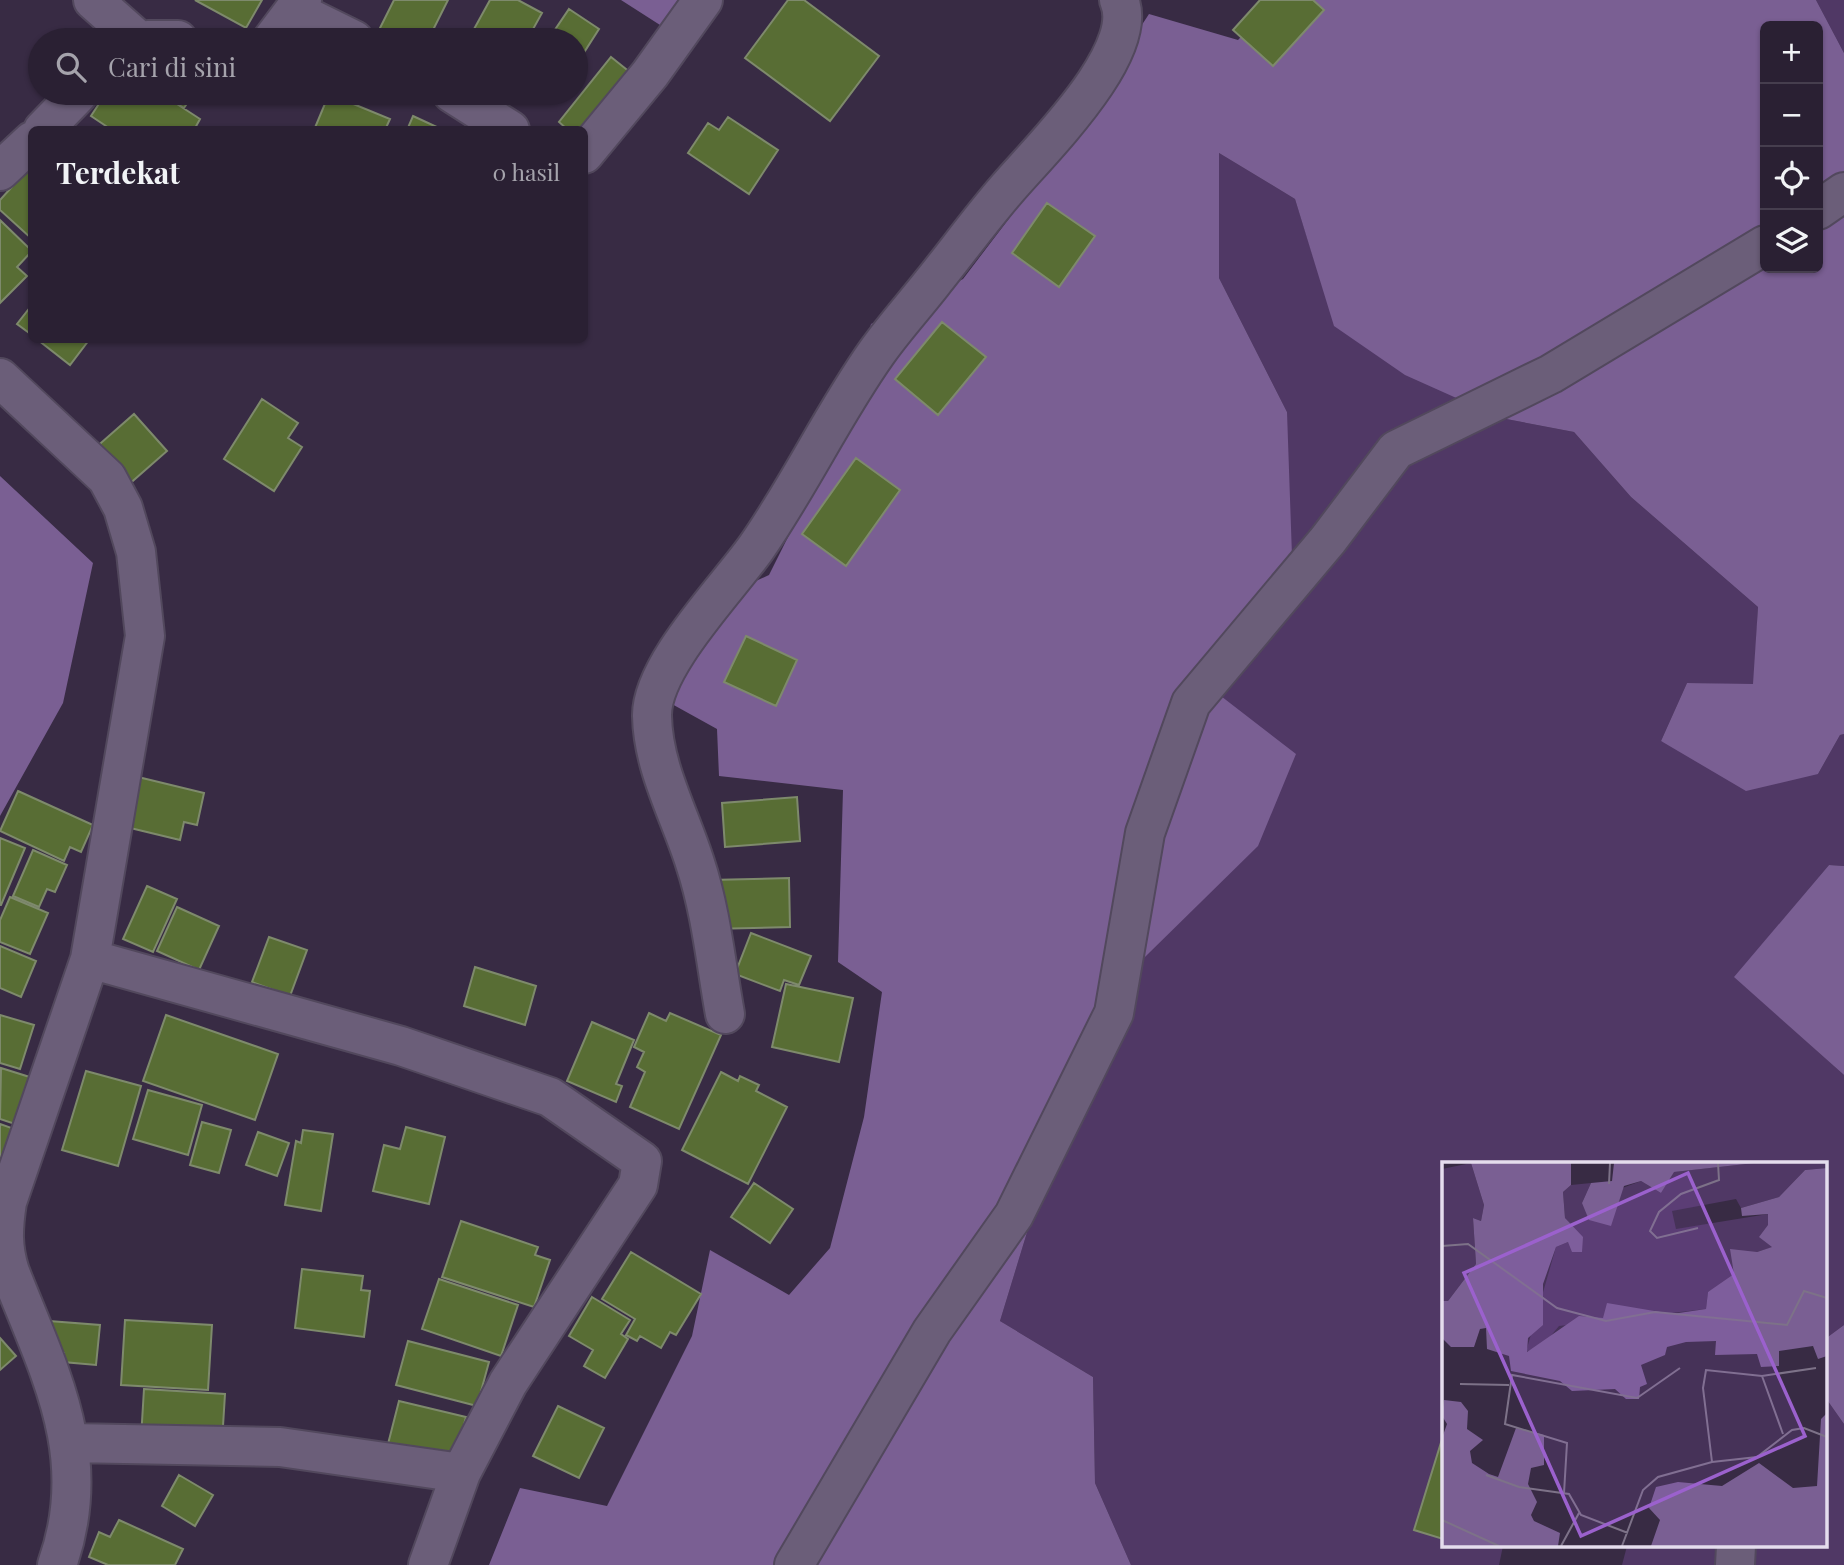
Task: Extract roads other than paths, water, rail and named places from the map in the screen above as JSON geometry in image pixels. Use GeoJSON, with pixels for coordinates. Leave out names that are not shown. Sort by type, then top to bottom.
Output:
{"type":"FeatureCollection","features":[{"type":"Feature","properties":{"kind":"street"},"geometry":{"type":"LineString","coordinates":[[93,0],[124,28]]}},
{"type":"Feature","properties":{"kind":"street"},"geometry":{"type":"LineString","coordinates":[[588,149],[622,110],[703,0]]}},
{"type":"Feature","properties":{"kind":"street"},"geometry":{"type":"LineString","coordinates":[[724,1014],[696,866],[662,774],[654,738],[652,713],[659,683],[697,624],[756,547],[877,353],[1005,191],[1076,111],[1117,43],[1123,18],[1119,0]]}},
{"type":"Feature","properties":{"kind":"street"},"geometry":{"type":"LineString","coordinates":[[289,17],[320,28]]}},
{"type":"Feature","properties":{"kind":"street"},"geometry":{"type":"LineString","coordinates":[[47,126],[67,105]]}},
{"type":"Feature","properties":{"kind":"street"},"geometry":{"type":"LineString","coordinates":[[471,105],[504,126]]}},
{"type":"Feature","properties":{"kind":"street"},"geometry":{"type":"LineString","coordinates":[[0,171],[28,145]]}},
{"type":"Feature","properties":{"kind":"street"},"geometry":{"type":"LineString","coordinates":[[1823,207],[1844,192]]}},
{"type":"Feature","properties":{"kind":"street"},"geometry":{"type":"LineString","coordinates":[[794,1565],[932,1331],[1014,1215],[1114,1013],[1146,833],[1191,703],[1328,540],[1396,450],[1551,374],[1760,248]]}},
{"type":"Feature","properties":{"kind":"street"},"geometry":{"type":"LineString","coordinates":[[0,378],[107,478],[123,508],[136,552],[145,636],[89,958],[7,1202],[2,1232],[3,1251],[64,1409],[71,1443],[72,1508],[57,1565]]}},
{"type":"Feature","properties":{"kind":"street"},"geometry":{"type":"LineString","coordinates":[[89,958],[401,1046],[550,1097],[642,1161],[638,1185],[508,1382],[461,1473],[428,1565]]}},
{"type":"Feature","properties":{"kind":"street"},"geometry":{"type":"LineString","coordinates":[[71,1443],[280,1447],[461,1473]]}}]}
